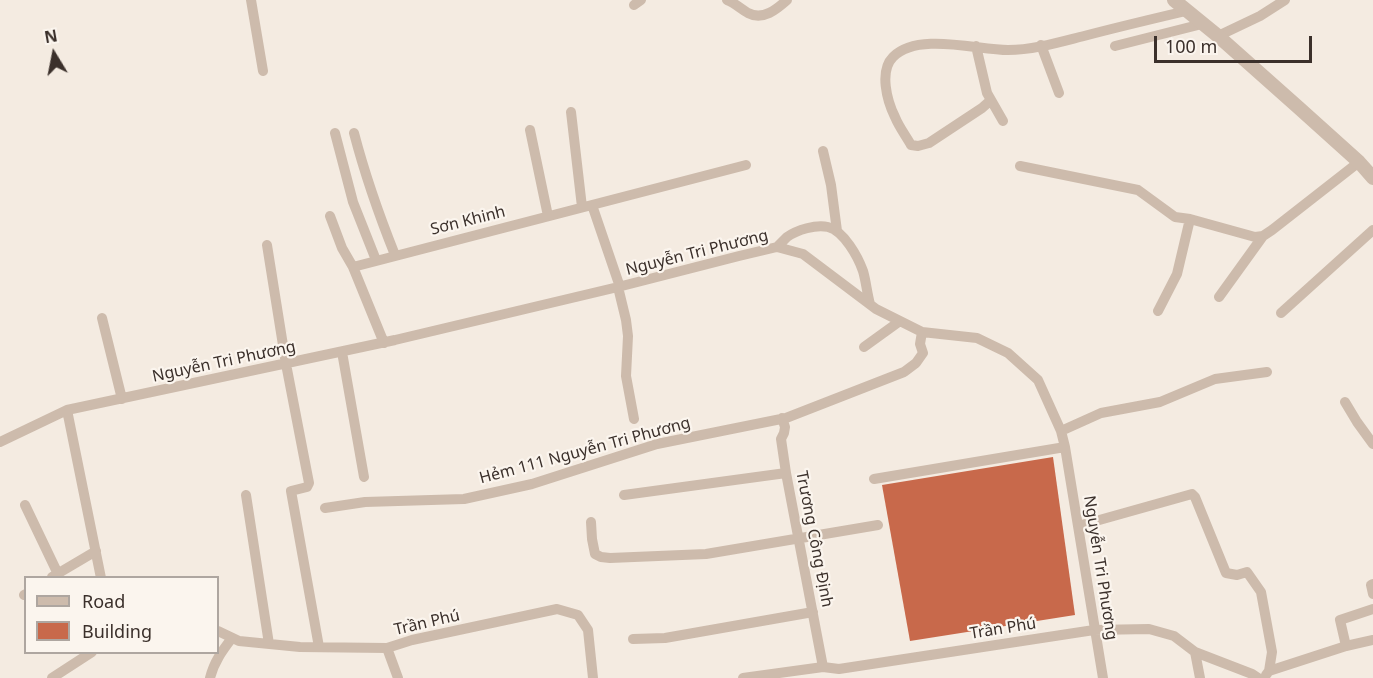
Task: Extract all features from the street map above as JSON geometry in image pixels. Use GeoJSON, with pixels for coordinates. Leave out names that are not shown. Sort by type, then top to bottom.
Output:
{"type":"FeatureCollection","features":[{"type":"Feature","properties":{"kind":"street"},"geometry":{"type":"LineString","coordinates":[[251,0],[263,71]]}},
{"type":"Feature","properties":{"kind":"street"},"geometry":{"type":"LineString","coordinates":[[727,0],[752,15],[758,16],[776,10],[788,0]]}},
{"type":"Feature","properties":{"kind":"street"},"geometry":{"type":"LineString","coordinates":[[1174,0],[1218,36],[1359,162],[1373,178]]}},
{"type":"Feature","properties":{"kind":"street"},"geometry":{"type":"LineString","coordinates":[[1218,36],[1260,16],[1285,0]]}},
{"type":"Feature","properties":{"kind":"street"},"geometry":{"type":"LineString","coordinates":[[991,100],[928,143],[918,146],[911,145],[894,116],[888,95],[887,67],[894,56],[912,46],[949,43],[1009,50],[1041,45],[1186,11]]}},
{"type":"Feature","properties":{"kind":"street"},"geometry":{"type":"LineString","coordinates":[[1115,46],[1202,24]]}},
{"type":"Feature","properties":{"kind":"street"},"geometry":{"type":"LineString","coordinates":[[1041,45],[1059,93]]}},
{"type":"Feature","properties":{"kind":"street"},"geometry":{"type":"LineString","coordinates":[[976,46],[987,93],[1003,121]]}},
{"type":"Feature","properties":{"kind":"street"},"geometry":{"type":"LineString","coordinates":[[571,112],[587,206],[619,287],[626,320],[628,336],[626,376],[634,419]]}},
{"type":"Feature","properties":{"kind":"street"},"geometry":{"type":"LineString","coordinates":[[530,130],[548,216]]}},
{"type":"Feature","properties":{"kind":"street"},"geometry":{"type":"LineString","coordinates":[[335,133],[353,202],[376,260]]}},
{"type":"Feature","properties":{"kind":"street"},"geometry":{"type":"LineString","coordinates":[[354,133],[362,164],[395,255]]}},
{"type":"Feature","properties":{"kind":"street"},"geometry":{"type":"LineString","coordinates":[[823,151],[831,185],[837,231]]}},
{"type":"Feature","properties":{"kind":"street"},"geometry":{"type":"LineString","coordinates":[[1219,297],[1263,236],[1359,162]]}},
{"type":"Feature","properties":{"kind":"street","name":"Sơn Khinh"},"geometry":{"type":"LineString","coordinates":[[353,267],[746,165]]}},
{"type":"Feature","properties":{"kind":"street"},"geometry":{"type":"LineString","coordinates":[[1020,166],[1138,190],[1175,217],[1255,237],[1263,236]]}},
{"type":"Feature","properties":{"kind":"street"},"geometry":{"type":"LineString","coordinates":[[330,216],[384,343]]}},
{"type":"Feature","properties":{"kind":"street"},"geometry":{"type":"LineString","coordinates":[[1158,311],[1177,274],[1190,219]]}},
{"type":"Feature","properties":{"kind":"street"},"geometry":{"type":"LineString","coordinates":[[777,247],[788,237],[808,228],[821,226],[837,231],[855,253],[863,270],[870,304]]}},
{"type":"Feature","properties":{"kind":"street"},"geometry":{"type":"LineString","coordinates":[[1281,313],[1373,230]]}},
{"type":"Feature","properties":{"kind":"street"},"geometry":{"type":"LineString","coordinates":[[267,245],[286,364],[309,483],[307,487],[291,491],[319,647]]}},
{"type":"Feature","properties":{"kind":"street","name":"Nguyễn Tri Phương"},"geometry":{"type":"LineString","coordinates":[[0,442],[67,410],[384,343],[777,247],[802,254],[870,304],[922,332],[977,338],[1008,353],[1038,381],[1061,431],[1065,447],[1103,678]]}},
{"type":"Feature","properties":{"kind":"street"},"geometry":{"type":"LineString","coordinates":[[102,318],[122,399]]}},
{"type":"Feature","properties":{"kind":"street"},"geometry":{"type":"LineString","coordinates":[[864,347],[900,321]]}},
{"type":"Feature","properties":{"kind":"street","name":"Hẻm 111 Nguyễn Tri Phương"},"geometry":{"type":"LineString","coordinates":[[325,508],[365,502],[464,499],[532,484],[657,444],[786,418],[904,372],[916,363],[923,353],[920,344],[922,332]]}},
{"type":"Feature","properties":{"kind":"street"},"geometry":{"type":"LineString","coordinates":[[342,352],[364,477]]}},
{"type":"Feature","properties":{"kind":"street"},"geometry":{"type":"LineString","coordinates":[[1061,431],[1101,413],[1160,402],[1215,379],[1267,372]]}},
{"type":"Feature","properties":{"kind":"street"},"geometry":{"type":"LineString","coordinates":[[1345,402],[1373,444]]}},
{"type":"Feature","properties":{"kind":"street"},"geometry":{"type":"LineString","coordinates":[[67,410],[101,576]]}},
{"type":"Feature","properties":{"kind":"street","name":"Trương Công Định"},"geometry":{"type":"LineString","coordinates":[[782,418],[784,433],[781,440],[786,473],[823,667]]}},
{"type":"Feature","properties":{"kind":"street"},"geometry":{"type":"LineString","coordinates":[[874,479],[1065,447]]}},
{"type":"Feature","properties":{"kind":"street"},"geometry":{"type":"LineString","coordinates":[[624,495],[786,473]]}},
{"type":"Feature","properties":{"kind":"street"},"geometry":{"type":"LineString","coordinates":[[1078,526],[1192,494],[1226,573],[1247,572],[1261,592],[1272,652],[1266,674]]}},
{"type":"Feature","properties":{"kind":"street"},"geometry":{"type":"LineString","coordinates":[[246,495],[269,644]]}},
{"type":"Feature","properties":{"kind":"street"},"geometry":{"type":"LineString","coordinates":[[25,505],[55,576],[96,551]]}},
{"type":"Feature","properties":{"kind":"street"},"geometry":{"type":"LineString","coordinates":[[591,522],[595,554],[610,558],[706,554],[878,525]]}},
{"type":"Feature","properties":{"kind":"street"},"geometry":{"type":"LineString","coordinates":[[1373,584],[1371,585],[1373,594]]}},
{"type":"Feature","properties":{"kind":"street","name":"Trần Phú"},"geometry":{"type":"LineString","coordinates":[[219,632],[239,641],[269,644],[387,648],[412,640],[557,609],[578,615],[588,630],[593,678]]}},
{"type":"Feature","properties":{"kind":"street"},"geometry":{"type":"LineString","coordinates":[[1346,646],[1340,620],[1373,609]]}},
{"type":"Feature","properties":{"kind":"street"},"geometry":{"type":"LineString","coordinates":[[633,639],[665,638],[813,612]]}},
{"type":"Feature","properties":{"kind":"street","name":"Trần Phú"},"geometry":{"type":"LineString","coordinates":[[743,678],[823,667],[840,673],[1094,630],[1149,629],[1174,636],[1195,652],[1258,678]]}},
{"type":"Feature","properties":{"kind":"street"},"geometry":{"type":"LineString","coordinates":[[210,678],[221,652],[232,638]]}},
{"type":"Feature","properties":{"kind":"street"},"geometry":{"type":"LineString","coordinates":[[1266,674],[1346,646],[1373,640]]}},
{"type":"Feature","properties":{"kind":"street"},"geometry":{"type":"LineString","coordinates":[[387,648],[398,678]]}},
{"type":"Feature","properties":{"kind":"street"},"geometry":{"type":"LineString","coordinates":[[1195,652],[1200,678]]}},
{"type":"Feature","properties":{"kind":"street"},"geometry":{"type":"LineString","coordinates":[[52,678],[89,654]]}},
{"type":"Feature","properties":{"kind":"building"},"geometry":{"type":"Polygon","coordinates":[[[1053,457],[1075,615],[910,641],[882,485],[1053,457]]]}}]}
